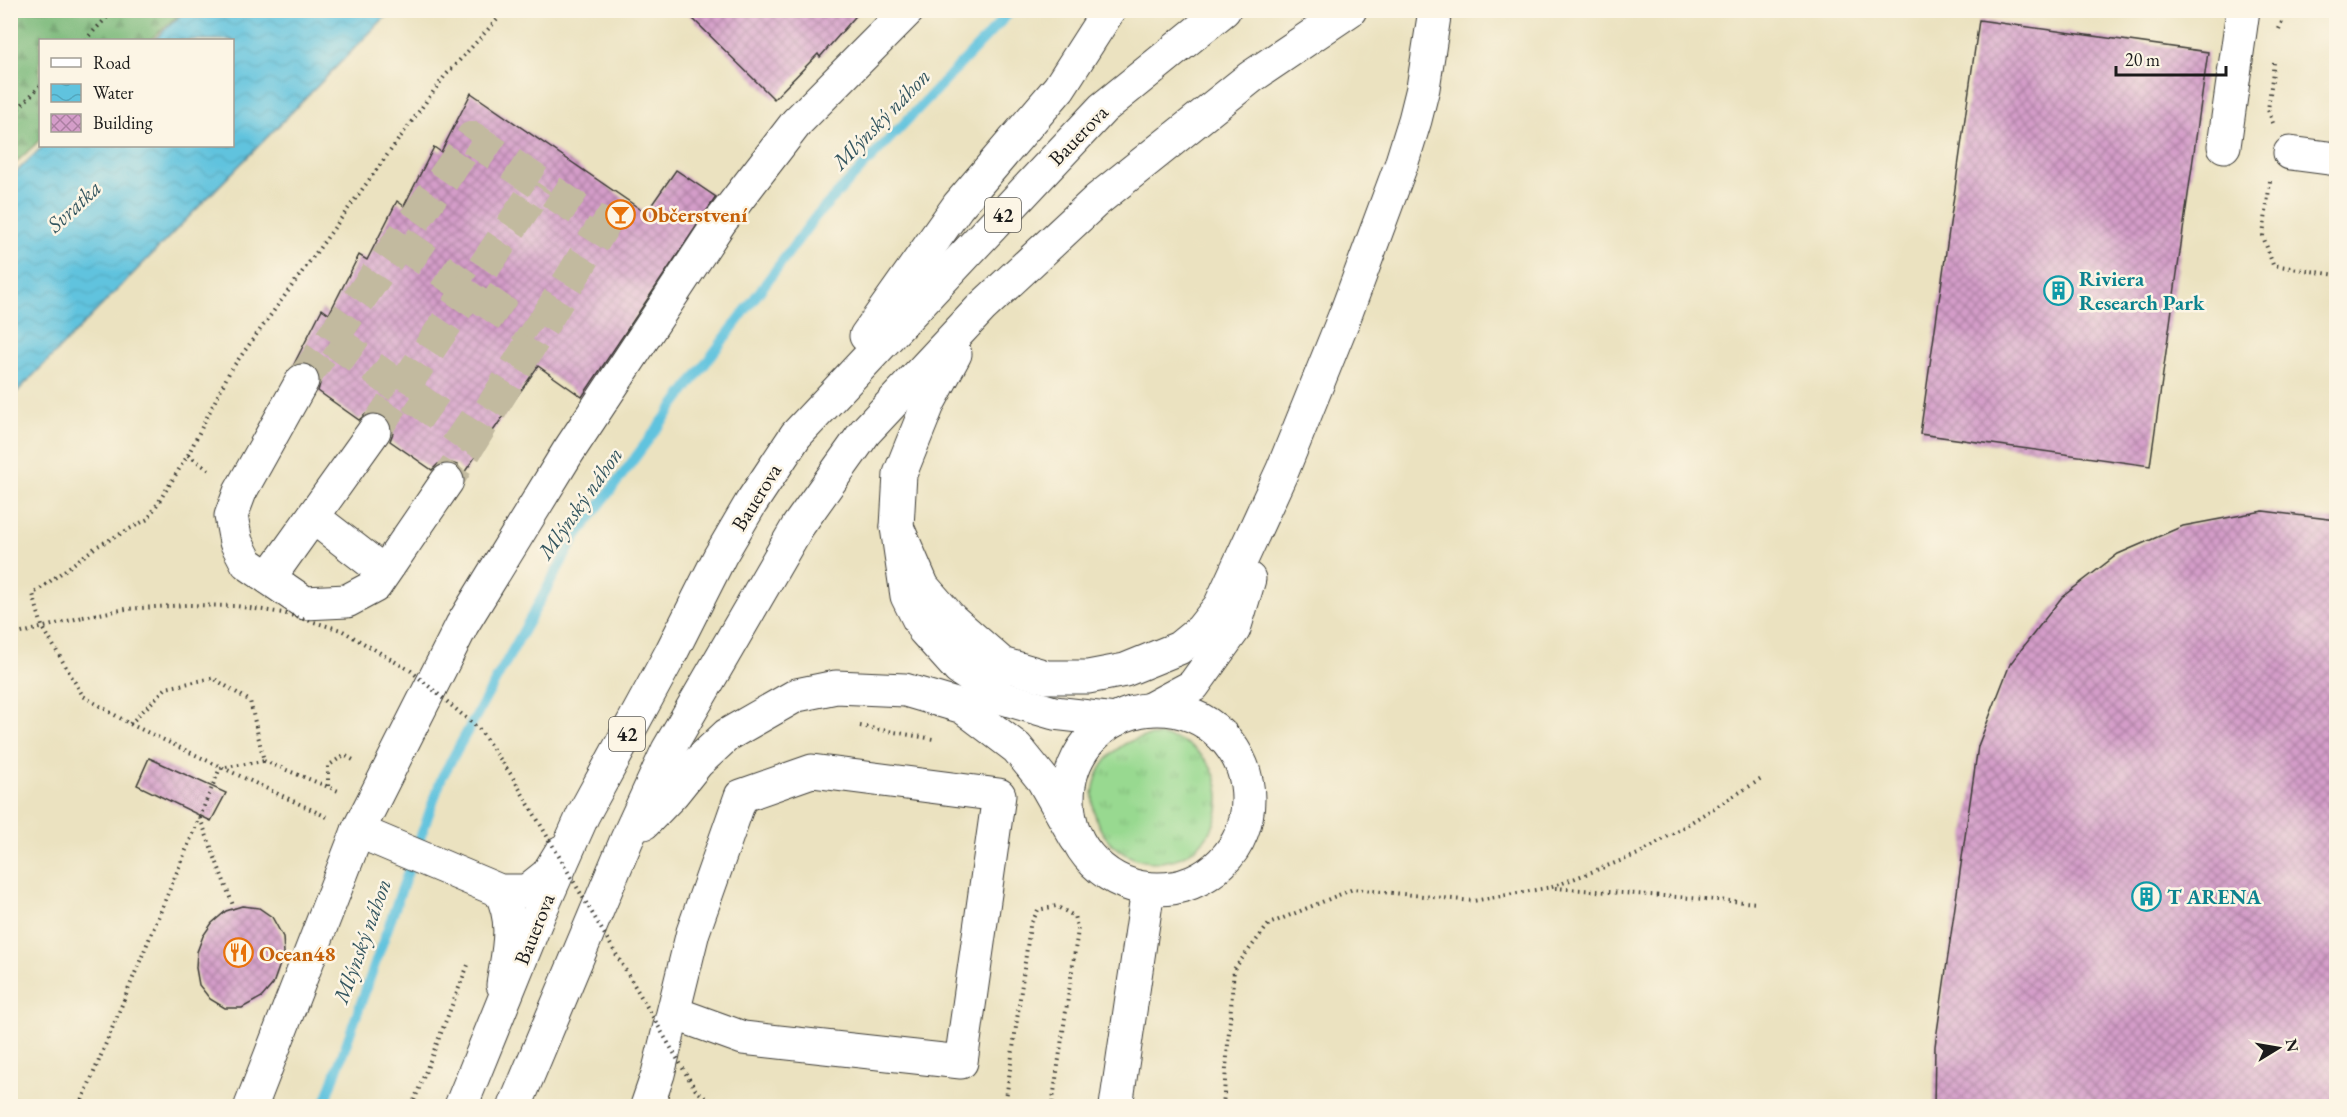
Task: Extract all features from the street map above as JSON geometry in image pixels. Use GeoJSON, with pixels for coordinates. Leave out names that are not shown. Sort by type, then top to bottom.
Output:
{"type":"FeatureCollection","features":[{"type":"Feature","properties":{"kind":"main road"},"geometry":{"type":"LineString","coordinates":[[251,1107],[370,827],[462,626],[568,452],[720,222],[797,122],[908,10]]}},
{"type":"Feature","properties":{"kind":"main road"},"geometry":{"type":"LineString","coordinates":[[796,435],[958,206],[1059,88],[1109,10]]}},
{"type":"Feature","properties":{"kind":"main road","name":"Bauerova"},"geometry":{"type":"LineString","coordinates":[[461,1107],[539,914],[583,815],[670,655],[720,556],[751,503],[796,435],[1103,108],[1224,10]]}},
{"type":"Feature","properties":{"kind":"main road","name":"42"},"geometry":{"type":"LineString","coordinates":[[515,1107],[627,839],[668,750],[798,526],[865,432],[981,308],[1096,200],[1251,77],[1350,10]]}},
{"type":"Feature","properties":{"kind":"main road"},"geometry":{"type":"LineString","coordinates":[[897,527],[923,587],[952,620],[1002,664],[1047,677],[1088,677],[1125,670],[1179,648],[1201,630],[1220,606],[1283,469],[1346,313],[1401,165],[1415,120],[1424,88],[1435,10]]}},
{"type":"Feature","properties":{"kind":"main road"},"geometry":{"type":"LineString","coordinates":[[2224,146],[2242,10]]}},
{"type":"Feature","properties":{"kind":"main road"},"geometry":{"type":"LineString","coordinates":[[2290,153],[2337,159]]}},
{"type":"Feature","properties":{"kind":"main road"},"geometry":{"type":"LineString","coordinates":[[981,308],[928,402],[900,474],[897,527],[907,596],[924,630],[959,669],[1003,698],[1054,713],[1115,720]]}},
{"type":"Feature","properties":{"kind":"main road"},"geometry":{"type":"LineString","coordinates":[[302,381],[240,492],[231,516],[236,542],[247,563],[305,603],[347,601],[375,586],[447,481]]}},
{"type":"Feature","properties":{"kind":"main road"},"geometry":{"type":"LineString","coordinates":[[269,578],[374,430]]}},
{"type":"Feature","properties":{"kind":"main road"},"geometry":{"type":"LineString","coordinates":[[1076,838],[1069,812],[1069,784],[1078,758],[1094,736],[1115,720],[1150,709],[1193,686],[1234,629],[1283,469]]}},
{"type":"Feature","properties":{"kind":"main road"},"geometry":{"type":"LineString","coordinates":[[313,517],[384,572]]}},
{"type":"Feature","properties":{"kind":"main road"},"geometry":{"type":"LineString","coordinates":[[627,839],[727,735],[797,695],[836,687],[905,690],[963,707],[1017,748],[1043,780],[1076,838],[1094,863],[1110,875],[1119,881],[1148,890],[1176,888],[1203,878],[1225,860],[1241,836],[1248,808],[1246,777],[1233,748],[1210,725],[1181,712],[1150,709]]}},
{"type":"Feature","properties":{"kind":"main road"},"geometry":{"type":"LineString","coordinates":[[647,1107],[674,1013],[693,932],[741,796],[812,771],[999,795],[961,1062],[743,1038],[674,1013]]}},
{"type":"Feature","properties":{"kind":"main road"},"geometry":{"type":"LineString","coordinates":[[370,827],[500,891],[527,891],[547,875],[583,815]]}},
{"type":"Feature","properties":{"kind":"main road"},"geometry":{"type":"LineString","coordinates":[[1116,1107],[1148,890]]}},
{"type":"Feature","properties":{"kind":"main road"},"geometry":{"type":"LineString","coordinates":[[496,1023],[511,935],[508,906],[500,891]]}},
{"type":"Feature","properties":{"kind":"path"},"geometry":{"type":"LineString","coordinates":[[86,39],[114,10]]}},
{"type":"Feature","properties":{"kind":"path"},"geometry":{"type":"LineString","coordinates":[[370,827],[220,768],[130,724],[83,696],[42,626],[33,594],[96,547],[148,519],[188,455],[230,371],[444,77],[506,10]]}},
{"type":"Feature","properties":{"kind":"path"},"geometry":{"type":"LineString","coordinates":[[10,117],[39,87]]}},
{"type":"Feature","properties":{"kind":"path"},"geometry":{"type":"LineString","coordinates":[[10,636],[42,626],[126,609],[186,604],[236,606],[283,613],[341,630],[411,671],[479,729],[512,776],[695,1089],[714,1107]]}},
{"type":"Feature","properties":{"kind":"path"},"geometry":{"type":"LineString","coordinates":[[130,724],[166,688],[213,678],[250,701],[264,761]]}},
{"type":"Feature","properties":{"kind":"path"},"geometry":{"type":"LineString","coordinates":[[220,768],[264,761],[328,786],[370,827]]}},
{"type":"Feature","properties":{"kind":"path"},"geometry":{"type":"LineString","coordinates":[[80,1107],[220,768]]}},
{"type":"Feature","properties":{"kind":"path"},"geometry":{"type":"LineString","coordinates":[[1223,1107],[1234,969],[1269,924],[1353,889],[1473,901],[1552,887],[1641,853],[1763,778]]}},
{"type":"Feature","properties":{"kind":"path"},"geometry":{"type":"LineString","coordinates":[[200,817],[234,908]]}},
{"type":"Feature","properties":{"kind":"path"},"geometry":{"type":"LineString","coordinates":[[1552,887],[1758,903]]}},
{"type":"Feature","properties":{"kind":"path"},"geometry":{"type":"LineString","coordinates":[[1005,1107],[1030,926],[1038,910],[1056,906],[1074,916],[1078,930],[1052,1107]]}},
{"type":"Feature","properties":{"kind":"path"},"geometry":{"type":"LineString","coordinates":[[412,1107],[469,963]]}},
{"type":"Feature","properties":{"kind":"green space"},"geometry":{"type":"Polygon","coordinates":[[[11,10],[183,10],[151,39],[39,39],[39,141],[11,167],[11,10]]]}},
{"type":"Feature","properties":{"kind":"green space"},"geometry":{"type":"Polygon","coordinates":[[[1156,736],[1180,741],[1200,755],[1214,775],[1219,799],[1214,823],[1200,843],[1180,857],[1156,862],[1132,857],[1112,843],[1098,823],[1093,799],[1098,775],[1112,755],[1132,741],[1156,736]]]}},
{"type":"Feature","properties":{"kind":"water","name":"Svratka"},"geometry":{"type":"Polygon","coordinates":[[[185,11],[391,11],[11,398],[11,177],[42,147],[234,147],[234,39],[155,39],[185,11]]]}},
{"type":"Feature","properties":{"kind":"building"},"geometry":{"type":"Polygon","coordinates":[[[684,10],[861,10],[820,57],[818,54],[774,99],[684,10]]]}},
{"type":"Feature","properties":{"kind":"building","name":"Riviera Research Park"},"geometry":{"type":"Polygon","coordinates":[[[1979,20],[2208,52],[2150,466],[1920,434],[1979,20]]]}},
{"type":"Feature","properties":{"kind":"building"},"geometry":{"type":"Polygon","coordinates":[[[471,93],[646,213],[676,170],[716,197],[582,397],[538,366],[464,473],[457,465],[448,462],[438,464],[432,470],[390,441],[393,433],[391,424],[385,416],[375,412],[366,414],[359,420],[318,391],[321,380],[318,371],[312,365],[302,362],[294,364],[322,309],[329,314],[359,255],[367,260],[397,201],[404,206],[434,147],[441,152],[471,93]]]}},
{"type":"Feature","properties":{"kind":"building","name":"T ARENA"},"geometry":{"type":"Polygon","coordinates":[[[2263,511],[2337,520],[2337,1107],[1934,1107],[1935,1046],[1978,746],[2010,664],[2062,597],[2118,554],[2183,526],[2263,511]]]}},
{"type":"Feature","properties":{"kind":"building"},"geometry":{"type":"Polygon","coordinates":[[[149,758],[226,793],[211,821],[137,785],[149,758]]]}},
{"type":"Feature","properties":{"kind":"building"},"geometry":{"type":"Polygon","coordinates":[[[242,906],[259,908],[272,917],[283,937],[284,953],[273,984],[262,997],[242,1008],[225,1008],[210,999],[199,985],[196,968],[197,952],[203,936],[212,923],[226,911],[242,906]]]}},
{"type":"Feature","properties":{"kind":"waterway","name":"Mlýnský náhon"},"geometry":{"type":"LineString","coordinates":[[324,1106],[442,777],[575,538],[816,216],[1012,10]]}},
{"type":"Feature","properties":{"kind":"tunnel"},"geometry":{"type":"LineString","coordinates":[[302,381],[472,138],[603,226],[447,481]]}},
{"type":"Feature","properties":{"kind":"tunnel"},"geometry":{"type":"LineString","coordinates":[[374,431],[540,184]]}},
{"type":"Feature","properties":{"kind":"tunnel"},"geometry":{"type":"LineString","coordinates":[[400,242],[536,335]]}},
{"type":"Feature","properties":{"kind":"tunnel"},"geometry":{"type":"LineString","coordinates":[[332,339],[473,439]]}},
{"type":"Feature","properties":{"kind":"place","name":"Občerstvení"},"geometry":{"type":"Point","coordinates":[621,214]}},
{"type":"Feature","properties":{"kind":"place","name":"Riviera Research Park"},"geometry":{"type":"Point","coordinates":[2058,290]}},
{"type":"Feature","properties":{"kind":"place","name":"T ARENA"},"geometry":{"type":"Point","coordinates":[2146,896]}},
{"type":"Feature","properties":{"kind":"place","name":"Ocean48"},"geometry":{"type":"Point","coordinates":[238,953]}}]}
